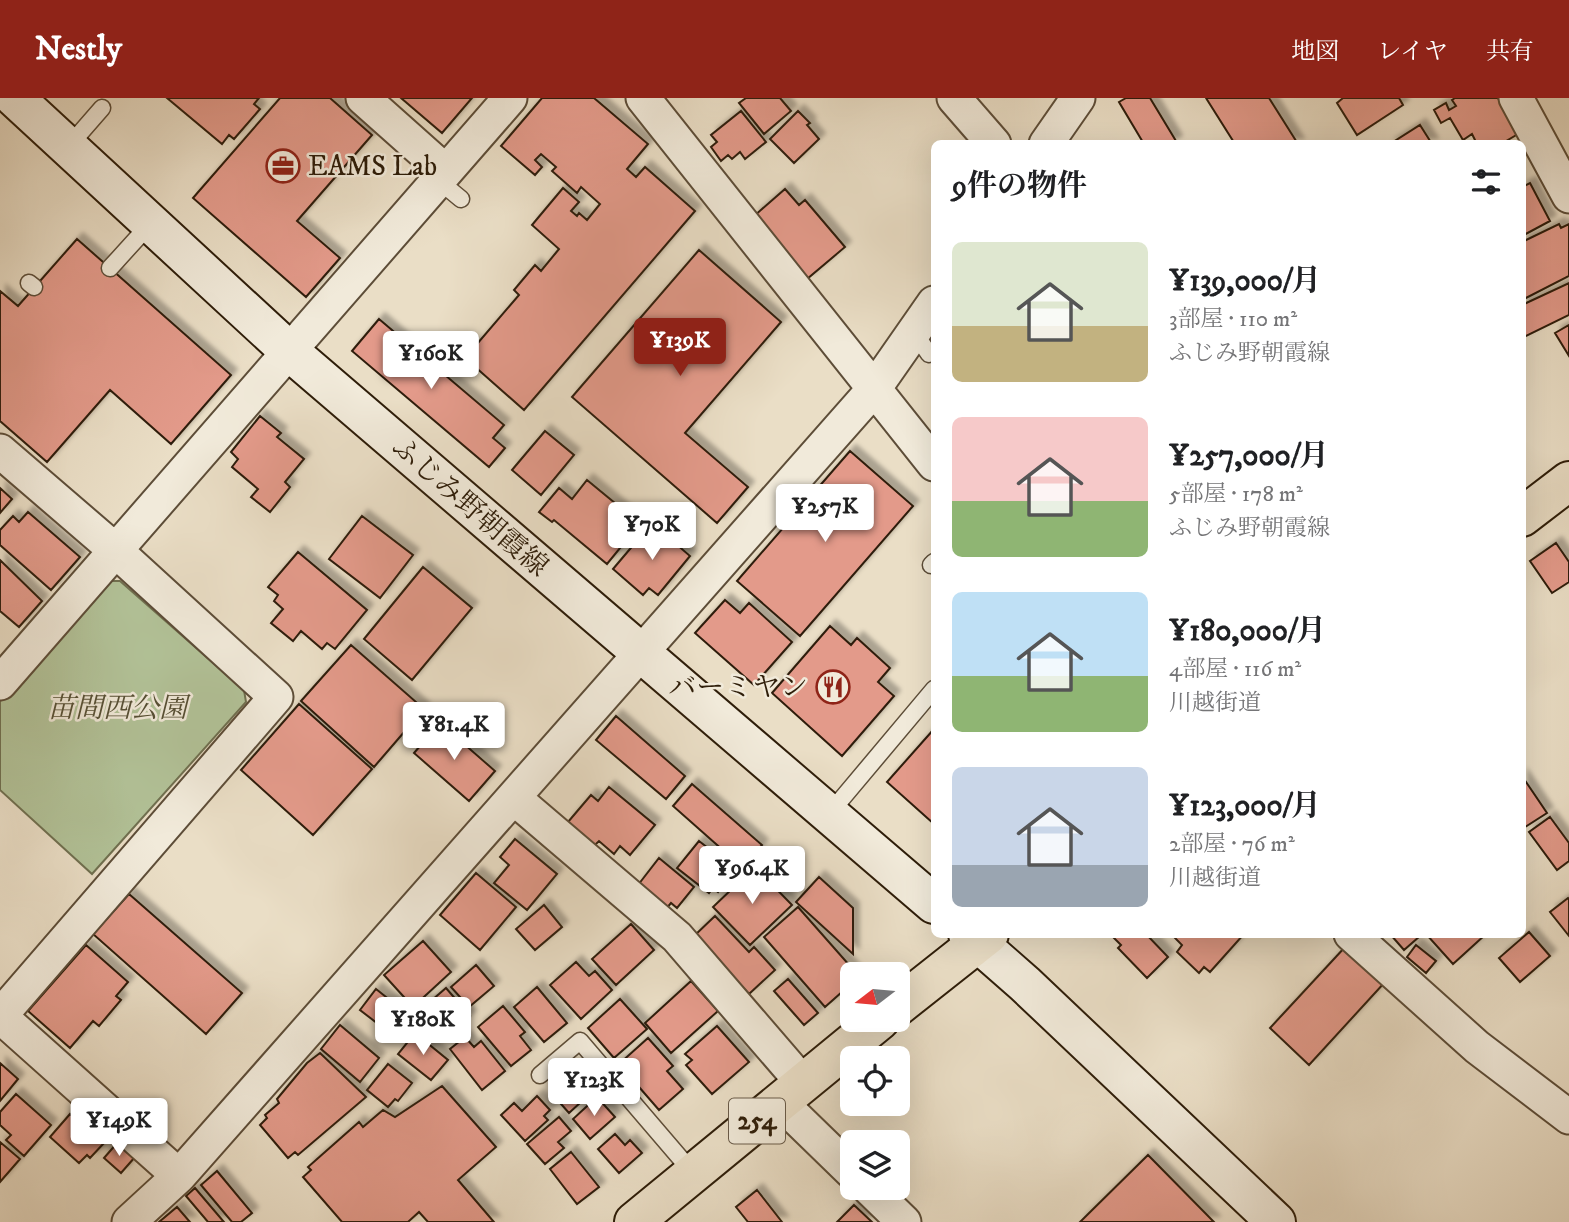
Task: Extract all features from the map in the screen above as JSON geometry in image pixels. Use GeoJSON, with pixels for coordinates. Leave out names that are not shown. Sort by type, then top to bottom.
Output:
{"type":"FeatureCollection","features":[{"type":"Feature","properties":{"kind":"highway"},"geometry":{"type":"LineString","coordinates":[[1526,514],[1569,481]]}},
{"type":"Feature","properties":{"kind":"highway"},"geometry":{"type":"LineString","coordinates":[[910,996],[977,938]]}},
{"type":"Feature","properties":{"kind":"highway","name":"254"},"geometry":{"type":"LineString","coordinates":[[634,1222],[865,1032]]}},
{"type":"Feature","properties":{"kind":"main road","name":"ふじみ野朝霞線"},"geometry":{"type":"LineString","coordinates":[[15,98],[289,351],[931,901]]}},
{"type":"Feature","properties":{"kind":"main road"},"geometry":{"type":"LineString","coordinates":[[979,938],[1276,1222]]}},
{"type":"Feature","properties":{"kind":"street"},"geometry":{"type":"LineString","coordinates":[[363,98],[448,183]]}},
{"type":"Feature","properties":{"kind":"street"},"geometry":{"type":"LineString","coordinates":[[0,683],[289,351],[448,183],[510,98]]}},
{"type":"Feature","properties":{"kind":"street"},"geometry":{"type":"LineString","coordinates":[[643,98],[931,460]]}},
{"type":"Feature","properties":{"kind":"street"},"geometry":{"type":"LineString","coordinates":[[954,98],[991,140]]}},
{"type":"Feature","properties":{"kind":"street"},"geometry":{"type":"LineString","coordinates":[[1049,140],[1078,98]]}},
{"type":"Feature","properties":{"kind":"street"},"geometry":{"type":"LineString","coordinates":[[1516,98],[1569,195]]}},
{"type":"Feature","properties":{"kind":"street"},"geometry":{"type":"LineString","coordinates":[[129,1222],[179,1176],[514,798],[639,652],[874,389],[921,343],[931,312]]}},
{"type":"Feature","properties":{"kind":"street"},"geometry":{"type":"LineString","coordinates":[[0,451],[115,550],[276,697],[0,1016],[179,1176]]}},
{"type":"Feature","properties":{"kind":"street"},"geometry":{"type":"LineString","coordinates":[[514,798],[677,937],[840,1156]]}},
{"type":"Feature","properties":{"kind":"street"},"geometry":{"type":"LineString","coordinates":[[1355,938],[1477,1047],[1569,1117]]}},
{"type":"Feature","properties":{"kind":"street"},"geometry":{"type":"LineString","coordinates":[[881,1200],[904,1222]]}},
{"type":"Feature","properties":{"kind":"lane"},"geometry":{"type":"LineString","coordinates":[[68,146],[102,108]]}},
{"type":"Feature","properties":{"kind":"lane"},"geometry":{"type":"LineString","coordinates":[[110,268],[150,224]]}},
{"type":"Feature","properties":{"kind":"lane"},"geometry":{"type":"LineString","coordinates":[[829,814],[931,694]]}},
{"type":"Feature","properties":{"kind":"lane"},"geometry":{"type":"LineString","coordinates":[[540,1075],[580,1041],[693,1173]]}},
{"type":"Feature","properties":{"kind":"green space","name":"苗間西公園"},"geometry":{"type":"Polygon","coordinates":[[[105,581],[120,581],[244,690],[246,702],[92,874],[0,790],[0,701],[105,581]]]}},
{"type":"Feature","properties":{"kind":"building"},"geometry":{"type":"Polygon","coordinates":[[[167,98],[259,98],[254,104],[260,109],[234,139],[229,135],[222,144],[167,98]]]}},
{"type":"Feature","properties":{"kind":"building","name":"EAMS Lab"},"geometry":{"type":"Polygon","coordinates":[[[280,98],[330,98],[372,135],[297,221],[340,258],[306,297],[193,198],[280,98]]]}},
{"type":"Feature","properties":{"kind":"building"},"geometry":{"type":"Polygon","coordinates":[[[401,98],[472,98],[442,133],[401,98]]]}},
{"type":"Feature","properties":{"kind":"building"},"geometry":{"type":"Polygon","coordinates":[[[542,98],[594,98],[648,144],[627,169],[636,177],[645,167],[695,211],[524,410],[465,358],[519,295],[514,290],[535,265],[541,271],[559,249],[532,225],[563,188],[579,202],[571,211],[577,216],[579,213],[587,220],[600,204],[581,187],[577,193],[552,171],[556,167],[541,154],[535,160],[542,167],[535,175],[501,146],[542,98]]]}},
{"type":"Feature","properties":{"kind":"building"},"geometry":{"type":"Polygon","coordinates":[[[746,98],[780,98],[791,111],[764,134],[739,103],[746,98]]]}},
{"type":"Feature","properties":{"kind":"building"},"geometry":{"type":"Polygon","coordinates":[[[1126,98],[1150,98],[1175,140],[1142,140],[1119,102],[1126,98]]]}},
{"type":"Feature","properties":{"kind":"building"},"geometry":{"type":"Polygon","coordinates":[[[1206,98],[1269,98],[1295,140],[1232,140],[1206,98]]]}},
{"type":"Feature","properties":{"kind":"building"},"geometry":{"type":"Polygon","coordinates":[[[1343,98],[1399,98],[1403,105],[1357,135],[1337,103],[1343,98]]]}},
{"type":"Feature","properties":{"kind":"building"},"geometry":{"type":"Polygon","coordinates":[[[1498,98],[1518,134],[1508,140],[1475,140],[1472,134],[1463,140],[1450,118],[1441,123],[1434,110],[1446,103],[1449,110],[1456,106],[1452,100],[1498,98]]]}},
{"type":"Feature","properties":{"kind":"building"},"geometry":{"type":"Polygon","coordinates":[[[741,111],[766,142],[745,159],[740,152],[732,159],[728,155],[721,161],[711,147],[717,142],[711,135],[741,111]]]}},
{"type":"Feature","properties":{"kind":"building"},"geometry":{"type":"Polygon","coordinates":[[[798,111],[810,123],[807,125],[819,139],[794,163],[770,139],[798,111]]]}},
{"type":"Feature","properties":{"kind":"building"},"geometry":{"type":"Polygon","coordinates":[[[1420,125],[1429,140],[1396,140],[1420,125]]]}},
{"type":"Feature","properties":{"kind":"building"},"geometry":{"type":"Polygon","coordinates":[[[1530,183],[1550,221],[1526,234],[1526,185],[1530,183]]]}},
{"type":"Feature","properties":{"kind":"building"},"geometry":{"type":"Polygon","coordinates":[[[785,189],[799,205],[805,200],[845,247],[807,279],[754,216],[785,189]]]}},
{"type":"Feature","properties":{"kind":"building"},"geometry":{"type":"Polygon","coordinates":[[[1559,224],[1561,228],[1569,224],[1569,276],[1526,298],[1526,240],[1559,224]]]}},
{"type":"Feature","properties":{"kind":"building"},"geometry":{"type":"Polygon","coordinates":[[[77,239],[231,375],[171,444],[110,390],[47,462],[0,421],[0,291],[18,306],[77,239]]]}},
{"type":"Feature","properties":{"kind":"building"},"geometry":{"type":"Polygon","coordinates":[[[699,250],[781,322],[685,433],[748,487],[717,523],[572,397],[699,250]]]}},
{"type":"Feature","properties":{"kind":"building"},"geometry":{"type":"Polygon","coordinates":[[[1569,283],[1569,315],[1526,336],[1526,303],[1569,283]]]}},
{"type":"Feature","properties":{"kind":"building"},"geometry":{"type":"Polygon","coordinates":[[[379,319],[504,425],[493,438],[505,448],[489,467],[352,351],[379,319]]]}},
{"type":"Feature","properties":{"kind":"building"},"geometry":{"type":"Polygon","coordinates":[[[1569,325],[1569,356],[1555,333],[1569,325]]]}},
{"type":"Feature","properties":{"kind":"building"},"geometry":{"type":"Polygon","coordinates":[[[260,416],[281,433],[277,437],[304,459],[285,482],[290,487],[270,512],[251,497],[258,489],[232,467],[238,459],[231,452],[260,416]]]}},
{"type":"Feature","properties":{"kind":"building"},"geometry":{"type":"Polygon","coordinates":[[[545,431],[574,455],[541,495],[512,470],[545,431]]]}},
{"type":"Feature","properties":{"kind":"building"},"geometry":{"type":"Polygon","coordinates":[[[850,451],[913,506],[800,636],[737,581],[850,451]]]}},
{"type":"Feature","properties":{"kind":"building"},"geometry":{"type":"Polygon","coordinates":[[[587,480],[633,518],[627,526],[634,531],[607,564],[554,520],[552,522],[539,512],[559,488],[572,499],[587,480]]]}},
{"type":"Feature","properties":{"kind":"building"},"geometry":{"type":"Polygon","coordinates":[[[0,488],[12,499],[0,513],[0,488]]]}},
{"type":"Feature","properties":{"kind":"building"},"geometry":{"type":"Polygon","coordinates":[[[28,512],[80,557],[51,590],[0,545],[0,530],[13,516],[19,522],[28,512]]]}},
{"type":"Feature","properties":{"kind":"building"},"geometry":{"type":"Polygon","coordinates":[[[362,516],[413,555],[380,598],[329,559],[362,516]]]}},
{"type":"Feature","properties":{"kind":"building"},"geometry":{"type":"Polygon","coordinates":[[[652,523],[690,556],[658,595],[649,588],[643,595],[613,569],[652,523]]]}},
{"type":"Feature","properties":{"kind":"building"},"geometry":{"type":"Polygon","coordinates":[[[1556,543],[1569,562],[1569,582],[1552,593],[1530,561],[1556,543]]]}},
{"type":"Feature","properties":{"kind":"building"},"geometry":{"type":"Polygon","coordinates":[[[298,552],[367,610],[335,649],[327,643],[322,649],[301,631],[293,641],[271,623],[283,609],[274,601],[278,595],[268,587],[298,552]]]}},
{"type":"Feature","properties":{"kind":"building"},"geometry":{"type":"Polygon","coordinates":[[[0,560],[42,601],[19,627],[0,611],[0,560]]]}},
{"type":"Feature","properties":{"kind":"building"},"geometry":{"type":"Polygon","coordinates":[[[423,567],[472,608],[412,680],[364,639],[423,567]]]}},
{"type":"Feature","properties":{"kind":"building"},"geometry":{"type":"Polygon","coordinates":[[[725,600],[740,613],[749,603],[792,642],[754,685],[695,633],[725,600]]]}},
{"type":"Feature","properties":{"kind":"building"},"geometry":{"type":"Polygon","coordinates":[[[830,626],[851,645],[857,638],[890,668],[878,682],[894,696],[842,756],[772,693],[830,626]]]}},
{"type":"Feature","properties":{"kind":"building"},"geometry":{"type":"Polygon","coordinates":[[[351,645],[424,709],[374,767],[301,701],[351,645]]]}},
{"type":"Feature","properties":{"kind":"building"},"geometry":{"type":"Polygon","coordinates":[[[299,704],[372,769],[313,835],[241,770],[299,704]]]}},
{"type":"Feature","properties":{"kind":"building"},"geometry":{"type":"Polygon","coordinates":[[[616,716],[685,776],[666,799],[596,740],[616,716]]]}},
{"type":"Feature","properties":{"kind":"building"},"geometry":{"type":"Polygon","coordinates":[[[440,723],[495,771],[469,801],[414,753],[440,723]]]}},
{"type":"Feature","properties":{"kind":"building"},"geometry":{"type":"Polygon","coordinates":[[[931,732],[931,821],[887,782],[931,732]]]}},
{"type":"Feature","properties":{"kind":"building"},"geometry":{"type":"Polygon","coordinates":[[[1526,782],[1547,813],[1526,826],[1526,782]]]}},
{"type":"Feature","properties":{"kind":"building"},"geometry":{"type":"Polygon","coordinates":[[[692,784],[762,845],[742,867],[673,806],[692,784]]]}},
{"type":"Feature","properties":{"kind":"building"},"geometry":{"type":"Polygon","coordinates":[[[609,787],[655,825],[630,855],[620,846],[614,854],[599,841],[595,845],[568,822],[591,795],[598,801],[609,787]]]}},
{"type":"Feature","properties":{"kind":"building"},"geometry":{"type":"Polygon","coordinates":[[[1550,817],[1569,843],[1569,861],[1557,870],[1529,832],[1550,817]]]}},
{"type":"Feature","properties":{"kind":"building"},"geometry":{"type":"Polygon","coordinates":[[[515,839],[557,874],[527,910],[494,883],[509,865],[500,857],[515,839]]]}},
{"type":"Feature","properties":{"kind":"building"},"geometry":{"type":"Polygon","coordinates":[[[699,841],[736,870],[718,892],[713,888],[709,893],[677,868],[699,841]]]}},
{"type":"Feature","properties":{"kind":"building"},"geometry":{"type":"Polygon","coordinates":[[[659,858],[694,887],[677,908],[671,903],[666,909],[638,885],[659,858]]]}},
{"type":"Feature","properties":{"kind":"building"},"geometry":{"type":"Polygon","coordinates":[[[755,867],[792,905],[750,945],[713,907],[755,867]]]}},
{"type":"Feature","properties":{"kind":"building"},"geometry":{"type":"Polygon","coordinates":[[[476,873],[516,907],[480,950],[440,915],[476,873]]]}},
{"type":"Feature","properties":{"kind":"building"},"geometry":{"type":"Polygon","coordinates":[[[819,877],[853,908],[853,954],[796,902],[819,877]]]}},
{"type":"Feature","properties":{"kind":"building"},"geometry":{"type":"Polygon","coordinates":[[[129,894],[242,993],[206,1034],[93,934],[129,894]]]}},
{"type":"Feature","properties":{"kind":"building"},"geometry":{"type":"Polygon","coordinates":[[[1569,899],[1569,936],[1550,912],[1569,899]]]}},
{"type":"Feature","properties":{"kind":"building"},"geometry":{"type":"Polygon","coordinates":[[[544,905],[562,927],[535,950],[516,929],[544,905]]]}},
{"type":"Feature","properties":{"kind":"building"},"geometry":{"type":"Polygon","coordinates":[[[798,907],[847,962],[840,962],[840,994],[825,1007],[764,937],[798,907]]]}},
{"type":"Feature","properties":{"kind":"building"},"geometry":{"type":"Polygon","coordinates":[[[715,916],[749,952],[754,947],[775,970],[749,994],[694,936],[715,916]]]}},
{"type":"Feature","properties":{"kind":"building"},"geometry":{"type":"Polygon","coordinates":[[[631,924],[654,950],[616,985],[592,959],[631,924]]]}},
{"type":"Feature","properties":{"kind":"building"},"geometry":{"type":"Polygon","coordinates":[[[1529,932],[1550,956],[1520,982],[1499,958],[1522,938],[1526,938],[1529,932]]]}},
{"type":"Feature","properties":{"kind":"building"},"geometry":{"type":"Polygon","coordinates":[[[1114,938],[1150,938],[1168,957],[1147,978],[1118,948],[1121,945],[1114,938]]]}},
{"type":"Feature","properties":{"kind":"building"},"geometry":{"type":"Polygon","coordinates":[[[1175,938],[1240,938],[1210,972],[1204,967],[1199,973],[1177,952],[1182,945],[1175,938]]]}},
{"type":"Feature","properties":{"kind":"building"},"geometry":{"type":"Polygon","coordinates":[[[1394,938],[1418,938],[1404,950],[1394,938]]]}},
{"type":"Feature","properties":{"kind":"building"},"geometry":{"type":"Polygon","coordinates":[[[1430,938],[1482,938],[1453,964],[1430,938]]]}},
{"type":"Feature","properties":{"kind":"building"},"geometry":{"type":"Polygon","coordinates":[[[423,941],[451,972],[413,1007],[384,975],[423,941]]]}},
{"type":"Feature","properties":{"kind":"building"},"geometry":{"type":"Polygon","coordinates":[[[86,945],[128,982],[116,996],[121,1000],[99,1026],[93,1021],[70,1048],[28,1011],[86,945]]]}},
{"type":"Feature","properties":{"kind":"building"},"geometry":{"type":"Polygon","coordinates":[[[1416,945],[1436,961],[1426,973],[1407,957],[1416,945]]]}},
{"type":"Feature","properties":{"kind":"building"},"geometry":{"type":"Polygon","coordinates":[[[1346,946],[1385,982],[1309,1065],[1270,1028],[1346,946]]]}},
{"type":"Feature","properties":{"kind":"building"},"geometry":{"type":"Polygon","coordinates":[[[576,962],[589,976],[595,971],[612,990],[581,1019],[550,985],[576,962]]]}},
{"type":"Feature","properties":{"kind":"building"},"geometry":{"type":"Polygon","coordinates":[[[476,965],[494,986],[469,1007],[451,987],[476,965]]]}},
{"type":"Feature","properties":{"kind":"building"},"geometry":{"type":"Polygon","coordinates":[[[788,979],[818,1013],[804,1025],[774,991],[788,979]]]}},
{"type":"Feature","properties":{"kind":"building"},"geometry":{"type":"Polygon","coordinates":[[[691,981],[718,1011],[671,1053],[645,1023],[691,981]]]}},
{"type":"Feature","properties":{"kind":"building"},"geometry":{"type":"Polygon","coordinates":[[[537,987],[567,1023],[544,1042],[514,1007],[537,987]]]}},
{"type":"Feature","properties":{"kind":"building"},"geometry":{"type":"Polygon","coordinates":[[[446,988],[470,1016],[442,1041],[417,1013],[446,988]]]}},
{"type":"Feature","properties":{"kind":"building"},"geometry":{"type":"Polygon","coordinates":[[[376,989],[411,1017],[395,1037],[360,1010],[376,989]]]}},
{"type":"Feature","properties":{"kind":"building"},"geometry":{"type":"Polygon","coordinates":[[[620,999],[647,1029],[614,1058],[588,1028],[620,999]]]}},
{"type":"Feature","properties":{"kind":"building"},"geometry":{"type":"Polygon","coordinates":[[[503,1006],[525,1032],[520,1036],[531,1050],[511,1066],[478,1027],[503,1006]]]}},
{"type":"Feature","properties":{"kind":"building"},"geometry":{"type":"Polygon","coordinates":[[[340,1025],[379,1058],[360,1082],[321,1049],[340,1025]]]}},
{"type":"Feature","properties":{"kind":"building"},"geometry":{"type":"Polygon","coordinates":[[[717,1026],[749,1062],[712,1094],[686,1065],[692,1060],[685,1054],[717,1026]]]}},
{"type":"Feature","properties":{"kind":"building"},"geometry":{"type":"Polygon","coordinates":[[[415,1033],[448,1060],[431,1080],[398,1054],[415,1033]]]}},
{"type":"Feature","properties":{"kind":"building"},"geometry":{"type":"Polygon","coordinates":[[[465,1037],[474,1047],[481,1041],[505,1071],[482,1090],[450,1049],[465,1037]]]}},
{"type":"Feature","properties":{"kind":"building"},"geometry":{"type":"Polygon","coordinates":[[[648,1038],[673,1066],[667,1071],[683,1089],[659,1110],[619,1064],[648,1038]]]}},
{"type":"Feature","properties":{"kind":"building"},"geometry":{"type":"Polygon","coordinates":[[[320,1053],[366,1097],[298,1155],[295,1152],[288,1158],[260,1125],[267,1118],[265,1115],[279,1103],[277,1099],[307,1063],[320,1053]]]}},
{"type":"Feature","properties":{"kind":"building"},"geometry":{"type":"Polygon","coordinates":[[[0,1063],[18,1079],[0,1101],[0,1063]]]}},
{"type":"Feature","properties":{"kind":"building"},"geometry":{"type":"Polygon","coordinates":[[[388,1064],[412,1083],[398,1101],[395,1099],[388,1107],[367,1090],[388,1064]]]}},
{"type":"Feature","properties":{"kind":"building"},"geometry":{"type":"Polygon","coordinates":[[[580,1074],[594,1090],[569,1113],[554,1096],[580,1074]]]}},
{"type":"Feature","properties":{"kind":"building"},"geometry":{"type":"Polygon","coordinates":[[[442,1086],[496,1147],[458,1180],[494,1222],[428,1222],[419,1212],[408,1222],[342,1222],[303,1177],[311,1170],[308,1167],[359,1122],[363,1127],[383,1110],[395,1117],[442,1086]]]}},
{"type":"Feature","properties":{"kind":"building"},"geometry":{"type":"Polygon","coordinates":[[[16,1094],[51,1125],[24,1156],[6,1140],[11,1135],[0,1125],[0,1112],[16,1094]]]}},
{"type":"Feature","properties":{"kind":"building"},"geometry":{"type":"Polygon","coordinates":[[[537,1096],[550,1110],[544,1116],[548,1120],[525,1141],[501,1115],[514,1103],[522,1111],[537,1096]]]}},
{"type":"Feature","properties":{"kind":"building"},"geometry":{"type":"Polygon","coordinates":[[[597,1097],[615,1117],[590,1139],[573,1119],[597,1097]]]}},
{"type":"Feature","properties":{"kind":"building"},"geometry":{"type":"Polygon","coordinates":[[[70,1114],[104,1143],[90,1158],[87,1155],[79,1163],[50,1137],[70,1114]]]}},
{"type":"Feature","properties":{"kind":"building"},"geometry":{"type":"Polygon","coordinates":[[[559,1117],[571,1131],[558,1142],[564,1148],[545,1164],[527,1144],[559,1117]]]}},
{"type":"Feature","properties":{"kind":"building"},"geometry":{"type":"Polygon","coordinates":[[[615,1134],[625,1145],[630,1140],[642,1153],[619,1173],[598,1149],[615,1134]]]}},
{"type":"Feature","properties":{"kind":"building"},"geometry":{"type":"Polygon","coordinates":[[[0,1142],[20,1159],[0,1182],[0,1142]]]}},
{"type":"Feature","properties":{"kind":"building"},"geometry":{"type":"Polygon","coordinates":[[[118,1142],[135,1157],[121,1173],[104,1158],[118,1142]]]}},
{"type":"Feature","properties":{"kind":"building"},"geometry":{"type":"Polygon","coordinates":[[[571,1152],[599,1187],[577,1204],[550,1169],[571,1152]]]}},
{"type":"Feature","properties":{"kind":"building"},"geometry":{"type":"Polygon","coordinates":[[[1148,1155],[1214,1222],[1080,1222],[1148,1155]]]}},
{"type":"Feature","properties":{"kind":"building"},"geometry":{"type":"Polygon","coordinates":[[[217,1171],[252,1213],[241,1222],[232,1222],[201,1185],[217,1171]]]}},
{"type":"Feature","properties":{"kind":"building"},"geometry":{"type":"Polygon","coordinates":[[[195,1188],[224,1222],[208,1222],[186,1196],[195,1188]]]}},
{"type":"Feature","properties":{"kind":"building"},"geometry":{"type":"Polygon","coordinates":[[[757,1190],[782,1222],[748,1222],[736,1207],[757,1190]]]}},
{"type":"Feature","properties":{"kind":"building"},"geometry":{"type":"Polygon","coordinates":[[[854,1205],[872,1222],[837,1222],[854,1205]]]}},
{"type":"Feature","properties":{"kind":"building"},"geometry":{"type":"Polygon","coordinates":[[[177,1207],[190,1222],[159,1222],[177,1207]]]}},
{"type":"Feature","properties":{"kind":"place","name":"EAMS Lab"},"geometry":{"type":"Point","coordinates":[283,166]}},
{"type":"Feature","properties":{"kind":"place","name":"バーミヤン"},"geometry":{"type":"Point","coordinates":[833,687]}}]}
